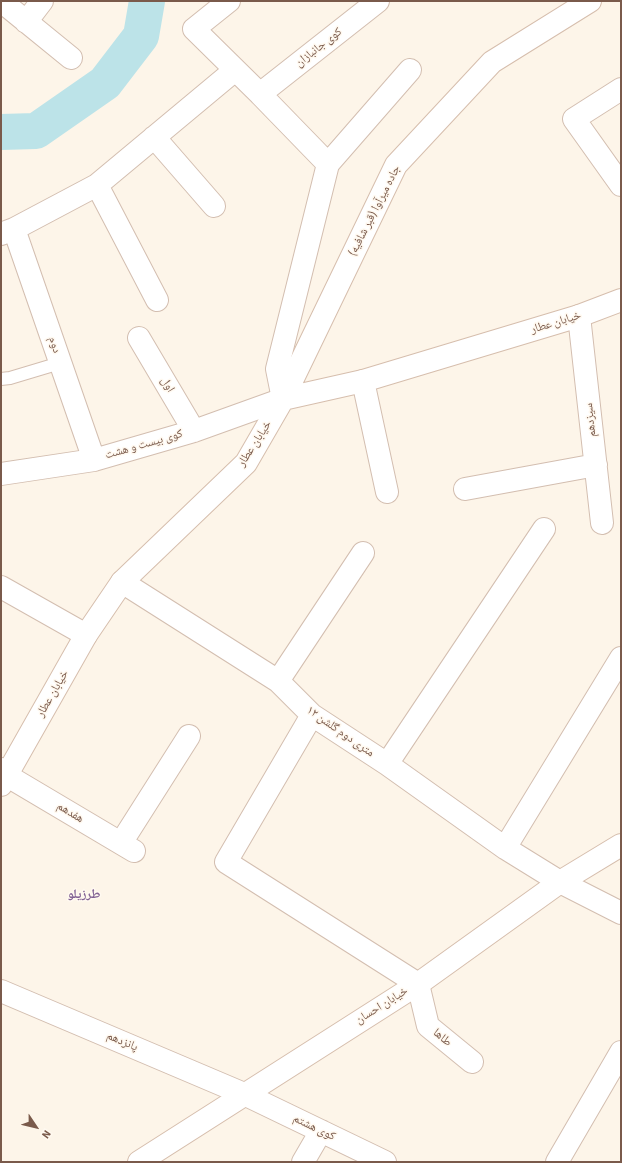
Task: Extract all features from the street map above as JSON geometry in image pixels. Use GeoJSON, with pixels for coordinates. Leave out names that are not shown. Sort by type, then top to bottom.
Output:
{"type":"FeatureCollection","features":[{"type":"Feature","properties":{"kind":"street"},"geometry":{"type":"LineString","coordinates":[[1,1],[71,58]]}},
{"type":"Feature","properties":{"kind":"street"},"geometry":{"type":"LineString","coordinates":[[26,22],[42,1]]}},
{"type":"Feature","properties":{"kind":"street"},"geometry":{"type":"LineString","coordinates":[[229,1],[194,29],[328,164]]}},
{"type":"Feature","properties":{"kind":"street","name":"کوی جانبازان"},"geometry":{"type":"LineString","coordinates":[[260,94],[378,1]]}},
{"type":"Feature","properties":{"kind":"street","name":"جاده میرآوا (قبر شافیه)"},"geometry":{"type":"LineString","coordinates":[[283,399],[396,166],[492,62],[590,1]]}},
{"type":"Feature","properties":{"kind":"street"},"geometry":{"type":"LineString","coordinates":[[8,231],[97,185],[235,70]]}},
{"type":"Feature","properties":{"kind":"street"},"geometry":{"type":"LineString","coordinates":[[283,399],[276,369],[328,164],[410,70]]}},
{"type":"Feature","properties":{"kind":"street"},"geometry":{"type":"LineString","coordinates":[[621,89],[574,119],[621,185]]}},
{"type":"Feature","properties":{"kind":"street"},"geometry":{"type":"LineString","coordinates":[[154,137],[214,206]]}},
{"type":"Feature","properties":{"kind":"street"},"geometry":{"type":"LineString","coordinates":[[97,185],[157,300]]}},
{"type":"Feature","properties":{"kind":"street","name":"دوم"},"geometry":{"type":"LineString","coordinates":[[8,231],[60,363],[94,460]]}},
{"type":"Feature","properties":{"kind":"street","name":"خیابان عطار"},"geometry":{"type":"LineString","coordinates":[[3,776],[86,635],[122,582],[246,463],[283,399],[363,381],[579,316],[621,300]]}},
{"type":"Feature","properties":{"kind":"street","name":"سیزدهم"},"geometry":{"type":"LineString","coordinates":[[579,316],[602,523]]}},
{"type":"Feature","properties":{"kind":"street","name":"اول"},"geometry":{"type":"LineString","coordinates":[[139,338],[194,431]]}},
{"type":"Feature","properties":{"kind":"street"},"geometry":{"type":"LineString","coordinates":[[363,381],[386,492]]}},
{"type":"Feature","properties":{"kind":"street","name":"کوی بیست و هشت"},"geometry":{"type":"LineString","coordinates":[[1,474],[94,460],[194,431],[283,399]]}},
{"type":"Feature","properties":{"kind":"street"},"geometry":{"type":"LineString","coordinates":[[465,489],[596,465]]}},
{"type":"Feature","properties":{"kind":"street"},"geometry":{"type":"LineString","coordinates":[[387,764],[544,529]]}},
{"type":"Feature","properties":{"kind":"street"},"geometry":{"type":"LineString","coordinates":[[278,681],[363,553]]}},
{"type":"Feature","properties":{"kind":"street","name":"۱۲ متری دوم گلشن"},"geometry":{"type":"LineString","coordinates":[[122,582],[278,681],[312,715],[387,764],[505,848],[560,882],[621,913]]}},
{"type":"Feature","properties":{"kind":"street"},"geometry":{"type":"LineString","coordinates":[[1,587],[86,635]]}},
{"type":"Feature","properties":{"kind":"street"},"geometry":{"type":"LineString","coordinates":[[505,848],[621,658]]}},
{"type":"Feature","properties":{"kind":"street"},"geometry":{"type":"LineString","coordinates":[[312,715],[226,862],[418,984]]}},
{"type":"Feature","properties":{"kind":"street","name":"هفدهم"},"geometry":{"type":"LineString","coordinates":[[3,776],[128,847],[189,736]]}},
{"type":"Feature","properties":{"kind":"street","name":"خیابان احسان"},"geometry":{"type":"LineString","coordinates":[[139,1162],[418,984],[560,882],[621,845]]}},
{"type":"Feature","properties":{"kind":"street","name":"طاها"},"geometry":{"type":"LineString","coordinates":[[418,984],[428,1026],[472,1062]]}},
{"type":"Feature","properties":{"kind":"street","name":"پانزدهم"},"geometry":{"type":"LineString","coordinates":[[1,991],[244,1094]]}},
{"type":"Feature","properties":{"kind":"street"},"geometry":{"type":"LineString","coordinates":[[557,1162],[621,1052]]}},
{"type":"Feature","properties":{"kind":"street","name":"کوی هشتم"},"geometry":{"type":"LineString","coordinates":[[244,1094],[385,1162]]}},
{"type":"Feature","properties":{"kind":"street"},"geometry":{"type":"LineString","coordinates":[[303,1162],[321,1131]]}},
{"type":"Feature","properties":{"kind":"lane"},"geometry":{"type":"LineString","coordinates":[[1,379],[10,378],[60,363]]}},
{"type":"Feature","properties":{"kind":"waterway"},"geometry":{"type":"LineString","coordinates":[[1,132],[36,131],[105,83],[141,36],[147,1]]}},
{"type":"Feature","properties":{"kind":"district","name":"طرزیلو"},"geometry":{"type":"Point","coordinates":[84,895]}}]}
